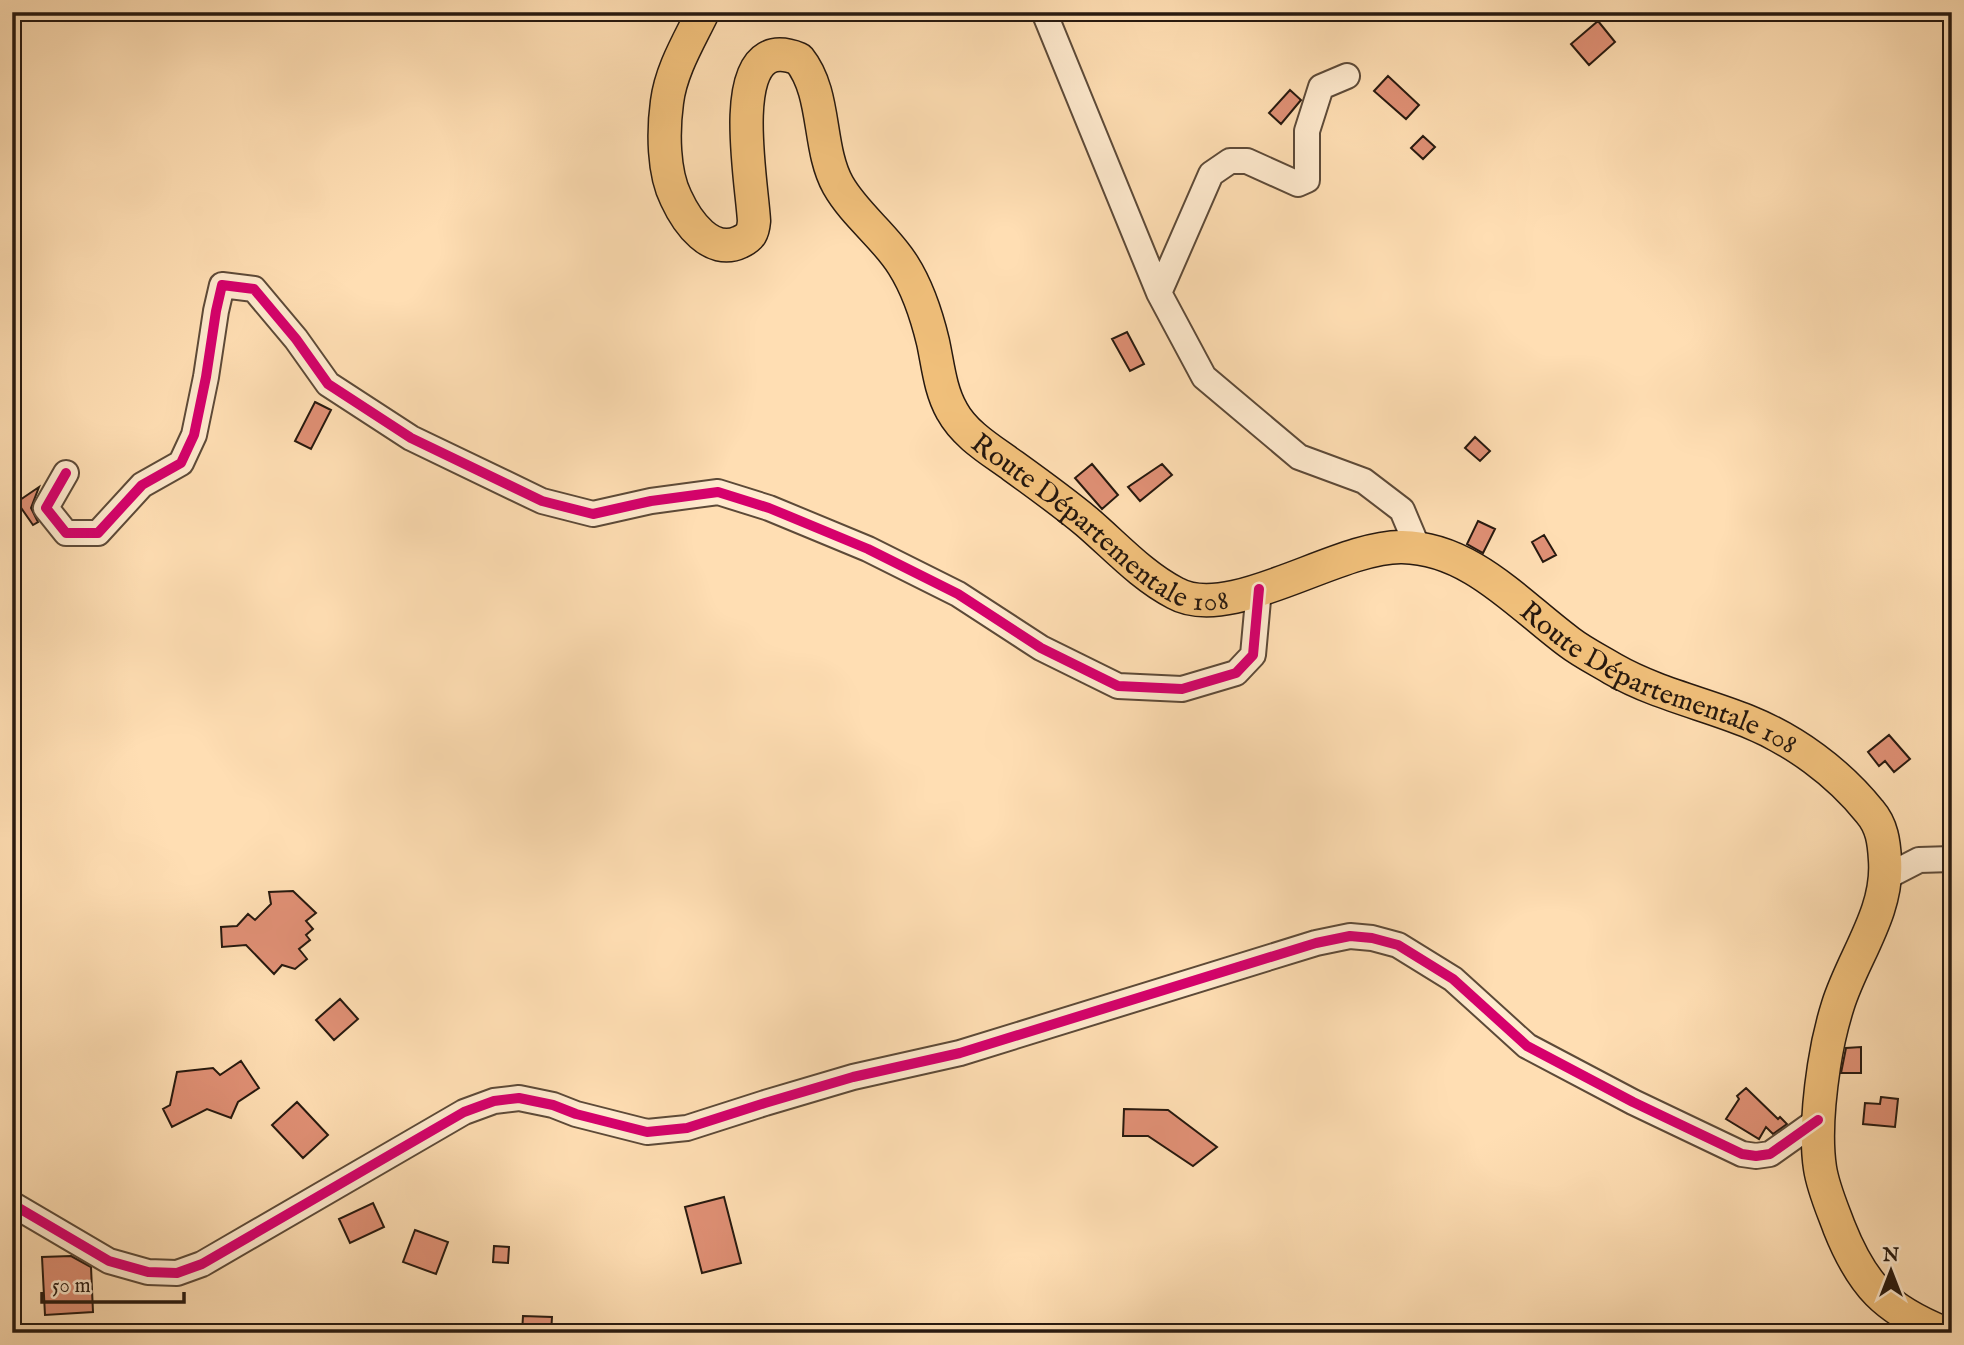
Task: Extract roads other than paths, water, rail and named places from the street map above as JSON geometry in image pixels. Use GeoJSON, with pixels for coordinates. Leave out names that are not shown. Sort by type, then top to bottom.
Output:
{"type":"FeatureCollection","features":[{"type":"Feature","properties":{"kind":"main road","name":"Route Départementale 108"},"geometry":{"type":"LineString","coordinates":[[703,12],[672,77],[667,102],[666,163],[676,198],[688,218],[699,231],[719,245],[727,246],[750,236],[754,221],[747,149],[747,101],[750,85],[757,68],[771,56],[780,54],[799,59],[804,64],[815,93],[823,138],[836,181],[901,261],[913,282],[932,338],[939,379],[952,412],[984,447],[1086,522],[1172,593],[1203,602],[1232,598],[1339,560],[1387,547],[1438,552],[1499,585],[1572,644],[1638,683],[1751,723],[1799,747],[1825,767],[1872,814],[1882,831],[1886,877],[1879,909],[1854,962],[1838,1006],[1824,1063],[1818,1120],[1820,1170],[1846,1245],[1864,1278],[1881,1297],[1899,1310],[1944,1333]]}},
{"type":"Feature","properties":{"kind":"street"},"geometry":{"type":"LineString","coordinates":[[1044,12],[1159,293],[1204,377],[1300,457],[1364,481],[1402,510],[1418,548]]}},
{"type":"Feature","properties":{"kind":"street"},"geometry":{"type":"LineString","coordinates":[[1159,293],[1211,174],[1230,161],[1247,161],[1298,184],[1307,180],[1307,131],[1321,87],[1347,76]]}},
{"type":"Feature","properties":{"kind":"street"},"geometry":{"type":"LineString","coordinates":[[66,473],[46,508],[66,533],[98,533],[142,485],[181,463],[194,435],[222,285],[254,289],[296,339],[328,384],[411,438],[542,501],[593,514],[651,501],[718,492],[769,508],[869,549],[958,594],[1041,648],[1118,686],[1182,689],[1236,673],[1253,655],[1259,589]]}},
{"type":"Feature","properties":{"kind":"street"},"geometry":{"type":"LineString","coordinates":[[1886,877],[1919,860],[1952,859]]}},
{"type":"Feature","properties":{"kind":"street"},"geometry":{"type":"LineString","coordinates":[[12,1204],[109,1261],[148,1272],[177,1273],[202,1264],[464,1112],[494,1101],[519,1098],[647,1132],[687,1129],[765,1102],[853,1077],[960,1053],[1316,943],[1350,936],[1398,945],[1453,979],[1528,1046],[1633,1102],[1742,1154],[1770,1154],[1818,1120]]}}]}
